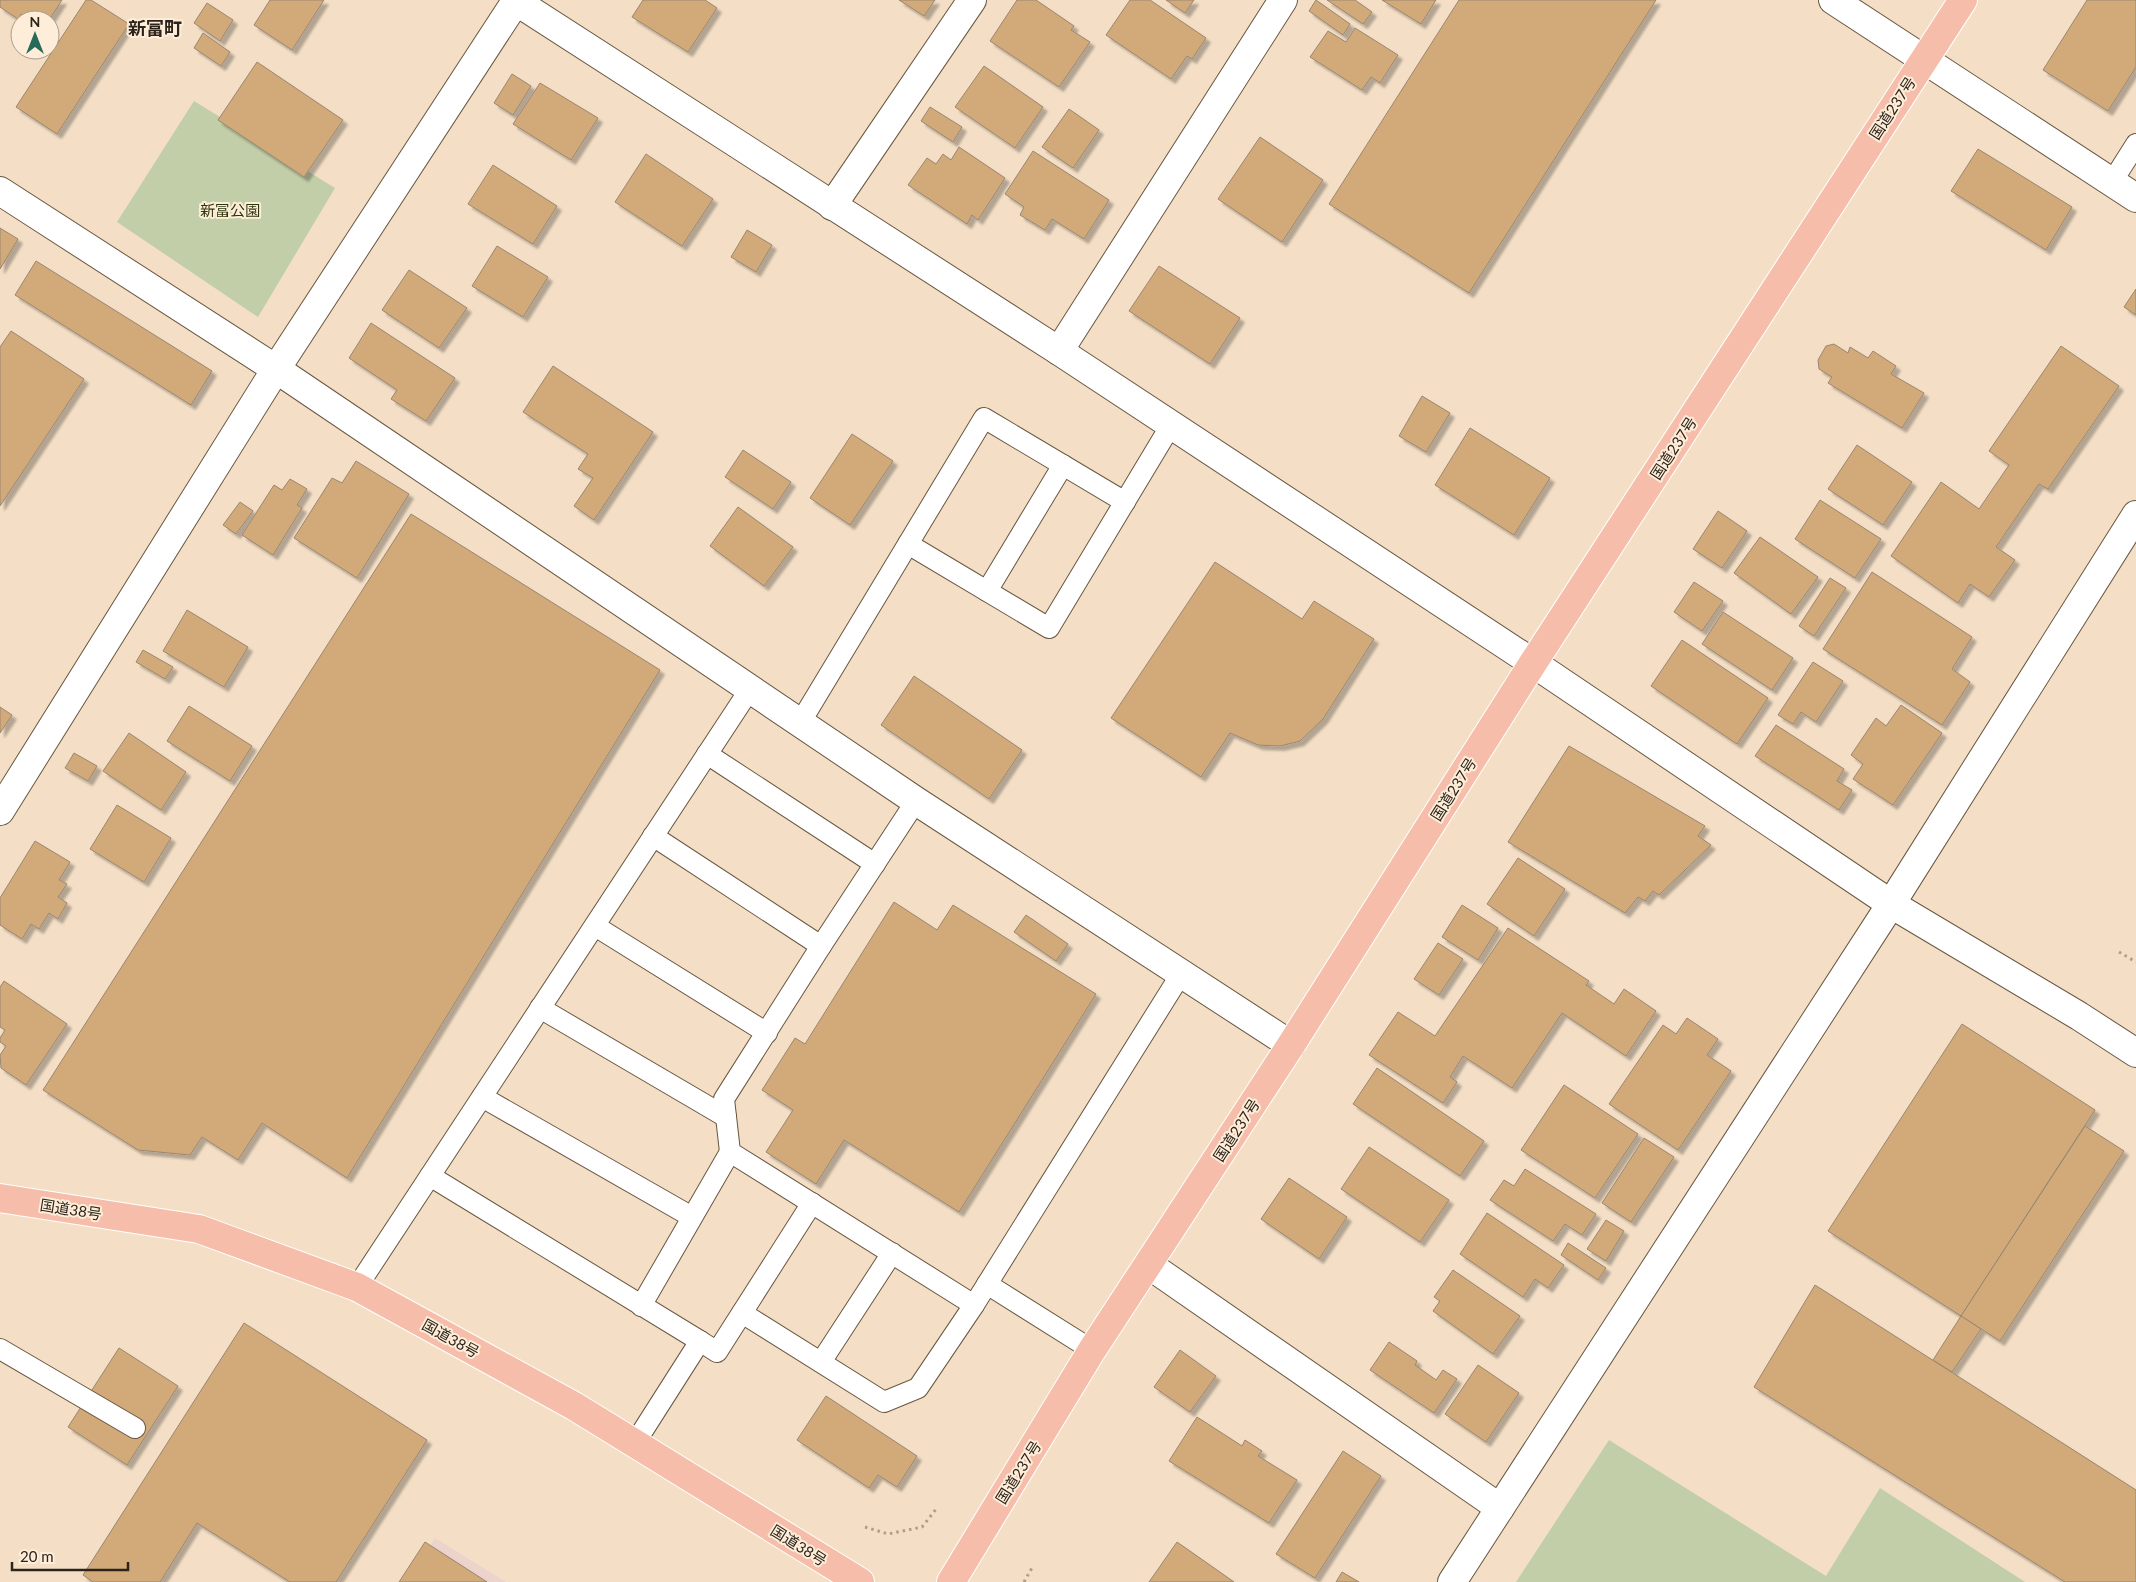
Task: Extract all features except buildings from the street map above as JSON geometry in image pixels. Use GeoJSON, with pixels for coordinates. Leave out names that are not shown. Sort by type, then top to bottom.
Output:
{"type":"FeatureCollection","features":[{"type":"Feature","properties":{"kind":"highway","name":"国道237号"},"geometry":{"type":"LineString","coordinates":[[951,1582],[1092,1350],[1291,1045],[1533,663],[1963,0]]}},
{"type":"Feature","properties":{"kind":"highway","name":"国道38号"},"geometry":{"type":"LineString","coordinates":[[0,1198],[199,1229],[357,1287],[574,1406],[860,1582]]}},
{"type":"Feature","properties":{"kind":"street"},"geometry":{"type":"LineString","coordinates":[[0,811],[276,369],[516,0],[1059,351],[1533,663],[1891,904],[2079,1016],[2136,1053]]}},
{"type":"Feature","properties":{"kind":"street"},"geometry":{"type":"LineString","coordinates":[[832,206],[972,0]]}},
{"type":"Feature","properties":{"kind":"street"},"geometry":{"type":"LineString","coordinates":[[1059,351],[1283,0]]}},
{"type":"Feature","properties":{"kind":"street"},"geometry":{"type":"LineString","coordinates":[[1833,0],[2136,198]]}},
{"type":"Feature","properties":{"kind":"street"},"geometry":{"type":"LineString","coordinates":[[0,190],[276,369],[916,801],[1291,1045]]}},
{"type":"Feature","properties":{"kind":"street"},"geometry":{"type":"LineString","coordinates":[[1452,1582],[1891,904],[2136,515]]}},
{"type":"Feature","properties":{"kind":"street"},"geometry":{"type":"LineString","coordinates":[[1149,1265],[1500,1508]]}},
{"type":"Feature","properties":{"kind":"lane"},"geometry":{"type":"LineString","coordinates":[[2112,182],[2136,144]]}},
{"type":"Feature","properties":{"kind":"lane"},"geometry":{"type":"LineString","coordinates":[[800,723],[984,418],[1125,502]]}},
{"type":"Feature","properties":{"kind":"lane"},"geometry":{"type":"LineString","coordinates":[[908,544],[1049,628],[1171,425]]}},
{"type":"Feature","properties":{"kind":"lane"},"geometry":{"type":"LineString","coordinates":[[986,591],[1063,465]]}},
{"type":"Feature","properties":{"kind":"lane"},"geometry":{"type":"LineString","coordinates":[[357,1287],[750,689]]}},
{"type":"Feature","properties":{"kind":"lane"},"geometry":{"type":"LineString","coordinates":[[707,754],[874,864]]}},
{"type":"Feature","properties":{"kind":"lane"},"geometry":{"type":"LineString","coordinates":[[641,1306],[730,1152],[724,1099],[916,801]]}},
{"type":"Feature","properties":{"kind":"lane"},"geometry":{"type":"LineString","coordinates":[[653,836],[821,946]]}},
{"type":"Feature","properties":{"kind":"lane"},"geometry":{"type":"LineString","coordinates":[[595,926],[767,1032]]}},
{"type":"Feature","properties":{"kind":"lane"},"geometry":{"type":"LineString","coordinates":[[742,1313],[884,1402],[918,1388],[988,1284],[1181,974]]}},
{"type":"Feature","properties":{"kind":"lane"},"geometry":{"type":"LineString","coordinates":[[540,1008],[726,1117]]}},
{"type":"Feature","properties":{"kind":"lane"},"geometry":{"type":"LineString","coordinates":[[482,1097],[692,1217]]}},
{"type":"Feature","properties":{"kind":"lane"},"geometry":{"type":"LineString","coordinates":[[730,1152],[974,1305]]}},
{"type":"Feature","properties":{"kind":"lane"},"geometry":{"type":"LineString","coordinates":[[430,1176],[717,1352],[812,1204]]}},
{"type":"Feature","properties":{"kind":"lane"},"geometry":{"type":"LineString","coordinates":[[821,1362],[892,1253]]}},
{"type":"Feature","properties":{"kind":"lane"},"geometry":{"type":"LineString","coordinates":[[988,1284],[1092,1350]]}},
{"type":"Feature","properties":{"kind":"lane"},"geometry":{"type":"LineString","coordinates":[[635,1443],[700,1341]]}},
{"type":"Feature","properties":{"kind":"lane"},"geometry":{"type":"LineString","coordinates":[[0,1349],[135,1428]]}},
{"type":"Feature","properties":{"kind":"path"},"geometry":{"type":"LineString","coordinates":[[2119,952],[2136,962]]}},
{"type":"Feature","properties":{"kind":"path"},"geometry":{"type":"LineString","coordinates":[[865,1527],[888,1534],[922,1527],[937,1508]]}},
{"type":"Feature","properties":{"kind":"path"},"geometry":{"type":"LineString","coordinates":[[1024,1582],[1033,1566]]}},
{"type":"Feature","properties":{"kind":"shaded area"},"geometry":{"type":"Polygon","coordinates":[[[435,1538],[506,1582],[407,1582],[435,1538]]]}},
{"type":"Feature","properties":{"kind":"green space","name":"新冨公園"},"geometry":{"type":"Polygon","coordinates":[[[194,101],[335,188],[258,317],[117,222],[194,101]]]}},
{"type":"Feature","properties":{"kind":"green space"},"geometry":{"type":"Polygon","coordinates":[[[1609,1440],[1826,1576],[1880,1488],[2025,1582],[1516,1582],[1609,1440]]]}},
{"type":"Feature","properties":{"kind":"district","name":"新富町"},"geometry":{"type":"Point","coordinates":[155,28]}}]}
